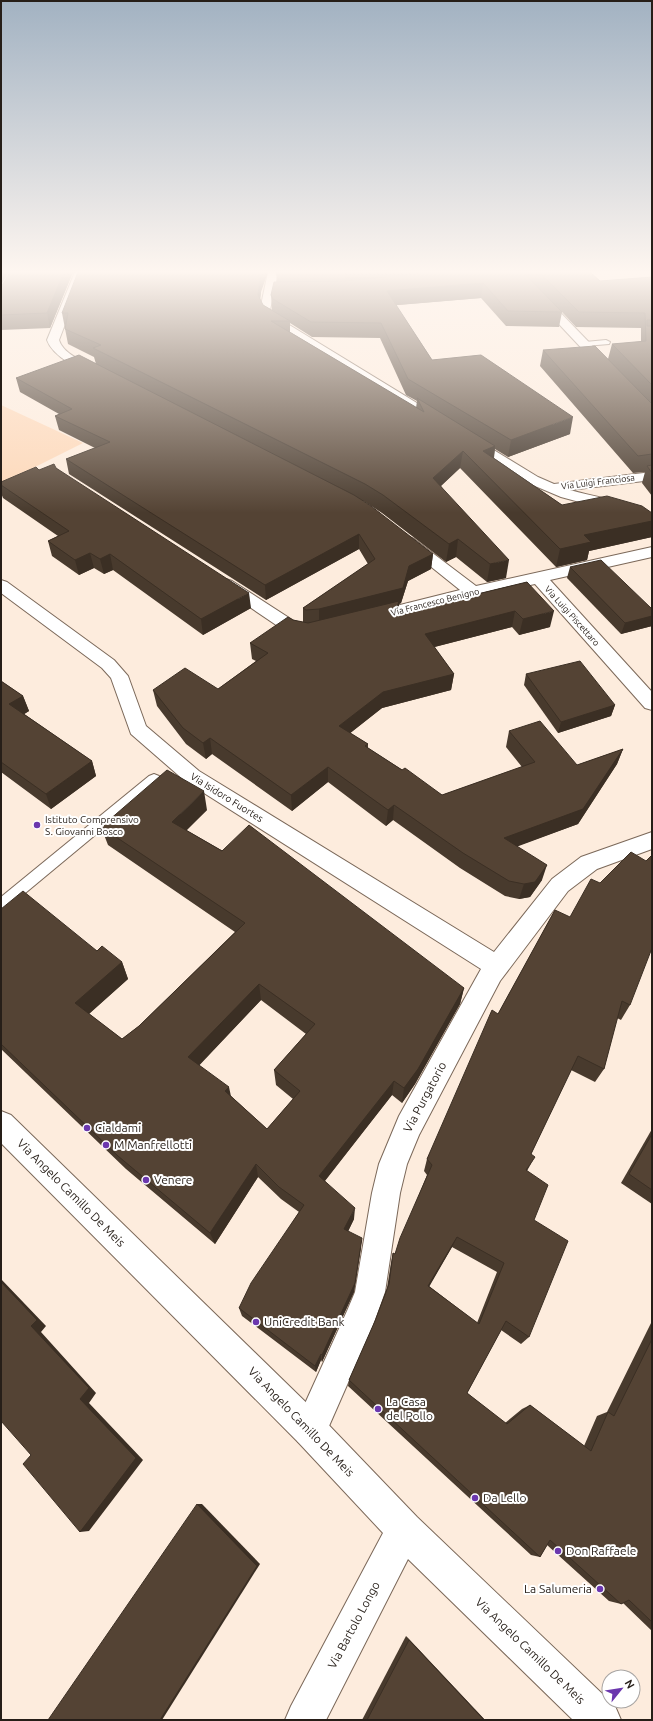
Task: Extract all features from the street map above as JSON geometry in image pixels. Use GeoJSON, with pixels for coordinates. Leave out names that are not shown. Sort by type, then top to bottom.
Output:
{"type":"FeatureCollection","features":[{"type":"Feature","properties":{"kind":"street"},"geometry":{"type":"LineString","coordinates":[[62,352],[108,376]]}},
{"type":"Feature","properties":{"kind":"street"},"geometry":{"type":"LineString","coordinates":[[326,352],[533,480],[571,496],[620,509],[636,515],[648,522],[652,527]]}},
{"type":"Feature","properties":{"kind":"street"},"geometry":{"type":"LineString","coordinates":[[592,352],[616,377]]}},
{"type":"Feature","properties":{"kind":"street","name":"Via Luigi Franciosa"},"geometry":{"type":"LineString","coordinates":[[551,488],[648,476]]}},
{"type":"Feature","properties":{"kind":"street","name":"Via Luigi Franciosa"},"geometry":{"type":"LineString","coordinates":[[636,515],[633,495],[638,482],[648,476]]}},
{"type":"Feature","properties":{"kind":"street"},"geometry":{"type":"LineString","coordinates":[[401,536],[473,592]]}},
{"type":"Feature","properties":{"kind":"street","name":"Via Luigi Piscettaro"},"geometry":{"type":"LineString","coordinates":[[652,552],[539,578],[652,704]]}},
{"type":"Feature","properties":{"kind":"street"},"geometry":{"type":"LineString","coordinates":[[216,578],[294,629],[308,633],[327,629]]}},
{"type":"Feature","properties":{"kind":"street","name":"Via Francesco Benigno"},"geometry":{"type":"LineString","coordinates":[[358,621],[473,592],[539,578]]}},
{"type":"Feature","properties":{"kind":"street","name":"Via Isidoro Fuortes"},"geometry":{"type":"LineString","coordinates":[[1,585],[108,664],[119,676],[135,724],[141,733],[192,776],[497,966]]}},
{"type":"Feature","properties":{"kind":"street","name":"Via Purgatorio"},"geometry":{"type":"LineString","coordinates":[[310,1430],[361,1317],[370,1292],[386,1193],[393,1164],[409,1126],[491,974],[560,885],[590,863],[652,840]]}},
{"type":"Feature","properties":{"kind":"street","name":"Via Angelo Camillo De Meis"},"geometry":{"type":"LineString","coordinates":[[1,1124],[310,1430],[404,1530],[600,1720]]}},
{"type":"Feature","properties":{"kind":"street","name":"Via Bartolo Longo"},"geometry":{"type":"LineString","coordinates":[[304,1720],[404,1530]]}},
{"type":"Feature","properties":{"kind":"lane"},"geometry":{"type":"LineString","coordinates":[[1,905],[154,779]]}},
{"type":"Feature","properties":{"kind":"shaded area"},"geometry":{"type":"Polygon","coordinates":[[[1,405],[83,443],[1,484],[1,405]]]}},
{"type":"Feature","properties":{"kind":"building"},"geometry":{"type":"Polygon","coordinates":[[[102,352],[324,352],[424,412],[417,398],[495,446],[483,451],[562,505],[607,496],[642,506],[652,513],[652,521],[584,535],[591,542],[560,549],[463,451],[433,478],[509,560],[490,564],[458,539],[449,544],[383,495],[365,484],[102,352]]]}},
{"type":"Feature","properties":{"kind":"building"},"geometry":{"type":"Polygon","coordinates":[[[395,352],[427,352],[432,360],[481,355],[573,417],[511,440],[408,379],[395,352]]]}},
{"type":"Feature","properties":{"kind":"building"},"geometry":{"type":"Polygon","coordinates":[[[545,352],[601,352],[652,403],[652,454],[638,456],[545,352]]]}},
{"type":"Feature","properties":{"kind":"building"},"geometry":{"type":"Polygon","coordinates":[[[620,352],[652,352],[652,385],[620,352]]]}},
{"type":"Feature","properties":{"kind":"building"},"geometry":{"type":"Polygon","coordinates":[[[79,355],[354,495],[371,506],[433,554],[409,566],[403,588],[319,609],[306,610],[303,608],[375,559],[359,534],[265,585],[66,459],[110,442],[55,416],[72,409],[16,378],[79,355]]]}},
{"type":"Feature","properties":{"kind":"building"},"geometry":{"type":"Polygon","coordinates":[[[54,464],[56,468],[249,593],[201,619],[110,554],[100,559],[90,553],[75,560],[48,541],[69,531],[1,485],[1,482],[36,467],[39,470],[54,464]]]}},
{"type":"Feature","properties":{"kind":"building"},"geometry":{"type":"Polygon","coordinates":[[[652,465],[652,473],[647,466],[652,465]]]}},
{"type":"Feature","properties":{"kind":"building"},"geometry":{"type":"Polygon","coordinates":[[[601,560],[652,609],[652,616],[625,623],[570,567],[601,560]]]}},
{"type":"Feature","properties":{"kind":"building"},"geometry":{"type":"Polygon","coordinates":[[[527,582],[554,611],[523,619],[515,611],[425,634],[454,674],[383,692],[339,726],[368,744],[365,746],[402,770],[405,768],[442,795],[535,762],[509,731],[540,721],[577,765],[623,749],[583,809],[504,838],[547,865],[535,882],[524,884],[509,881],[463,853],[394,805],[388,810],[328,767],[291,795],[210,738],[203,743],[183,728],[153,690],[185,668],[218,689],[268,653],[250,643],[288,617],[293,620],[308,623],[399,601],[395,614],[527,582]]]}},
{"type":"Feature","properties":{"kind":"building"},"geometry":{"type":"Polygon","coordinates":[[[580,661],[615,705],[561,722],[526,674],[580,661]]]}},
{"type":"Feature","properties":{"kind":"building"},"geometry":{"type":"Polygon","coordinates":[[[1,681],[23,696],[9,704],[92,761],[46,794],[1,762],[1,681]]]}},
{"type":"Feature","properties":{"kind":"building"},"geometry":{"type":"Polygon","coordinates":[[[167,770],[204,791],[172,822],[222,851],[249,825],[464,988],[418,1069],[404,1088],[394,1081],[319,1176],[355,1208],[344,1229],[362,1238],[355,1283],[322,1355],[321,1354],[315,1366],[239,1308],[251,1283],[304,1205],[279,1187],[256,1164],[210,1233],[118,1156],[1,1044],[1,909],[23,891],[97,951],[102,946],[122,962],[75,1003],[122,1039],[139,1026],[245,923],[101,827],[167,770]],[[259,984],[188,1057],[229,1087],[225,1091],[267,1129],[300,1091],[274,1070],[315,1024],[259,984]]]}},
{"type":"Feature","properties":{"kind":"building"},"geometry":{"type":"Polygon","coordinates":[[[631,852],[646,861],[652,855],[652,948],[630,1005],[622,1001],[604,1069],[578,1056],[531,1154],[535,1157],[526,1170],[548,1185],[534,1220],[568,1241],[529,1337],[506,1321],[467,1393],[507,1424],[530,1405],[591,1451],[608,1412],[614,1416],[652,1339],[652,1622],[629,1600],[621,1604],[550,1540],[540,1557],[349,1380],[375,1321],[389,1284],[393,1253],[395,1254],[400,1238],[432,1165],[427,1159],[492,1010],[498,1014],[555,910],[570,917],[591,879],[600,883],[631,852]],[[457,1237],[428,1286],[479,1324],[504,1263],[457,1237]]]}},
{"type":"Feature","properties":{"kind":"building"},"geometry":{"type":"Polygon","coordinates":[[[652,1134],[652,1190],[629,1174],[652,1134]]]}},
{"type":"Feature","properties":{"kind":"building"},"geometry":{"type":"Polygon","coordinates":[[[1,1282],[37,1320],[31,1326],[89,1388],[80,1399],[136,1458],[80,1532],[23,1464],[31,1455],[1,1421],[1,1282]]]}},
{"type":"Feature","properties":{"kind":"building"},"geometry":{"type":"Polygon","coordinates":[[[197,1504],[257,1566],[160,1720],[48,1720],[197,1504]]]}},
{"type":"Feature","properties":{"kind":"building"},"geometry":{"type":"Polygon","coordinates":[[[409,1640],[484,1720],[367,1720],[409,1640]]]}},
{"type":"Feature","properties":{"kind":"place","name":"Istituto Comprensivo S. Giovanni Bosco"},"geometry":{"type":"Point","coordinates":[37,825]}},
{"type":"Feature","properties":{"kind":"place","name":"Cialdami"},"geometry":{"type":"Point","coordinates":[87,1128]}},
{"type":"Feature","properties":{"kind":"place","name":"M Manfrellotti"},"geometry":{"type":"Point","coordinates":[106,1145]}},
{"type":"Feature","properties":{"kind":"place","name":"Venere"},"geometry":{"type":"Point","coordinates":[146,1180]}},
{"type":"Feature","properties":{"kind":"place","name":"UniCredit Bank"},"geometry":{"type":"Point","coordinates":[256,1322]}},
{"type":"Feature","properties":{"kind":"place","name":"La Casa del Pollo"},"geometry":{"type":"Point","coordinates":[378,1409]}},
{"type":"Feature","properties":{"kind":"place","name":"Da Lello"},"geometry":{"type":"Point","coordinates":[475,1498]}},
{"type":"Feature","properties":{"kind":"place","name":"Don Raffaele"},"geometry":{"type":"Point","coordinates":[558,1551]}},
{"type":"Feature","properties":{"kind":"place","name":"La Salumeria"},"geometry":{"type":"Point","coordinates":[600,1589]}}]}
